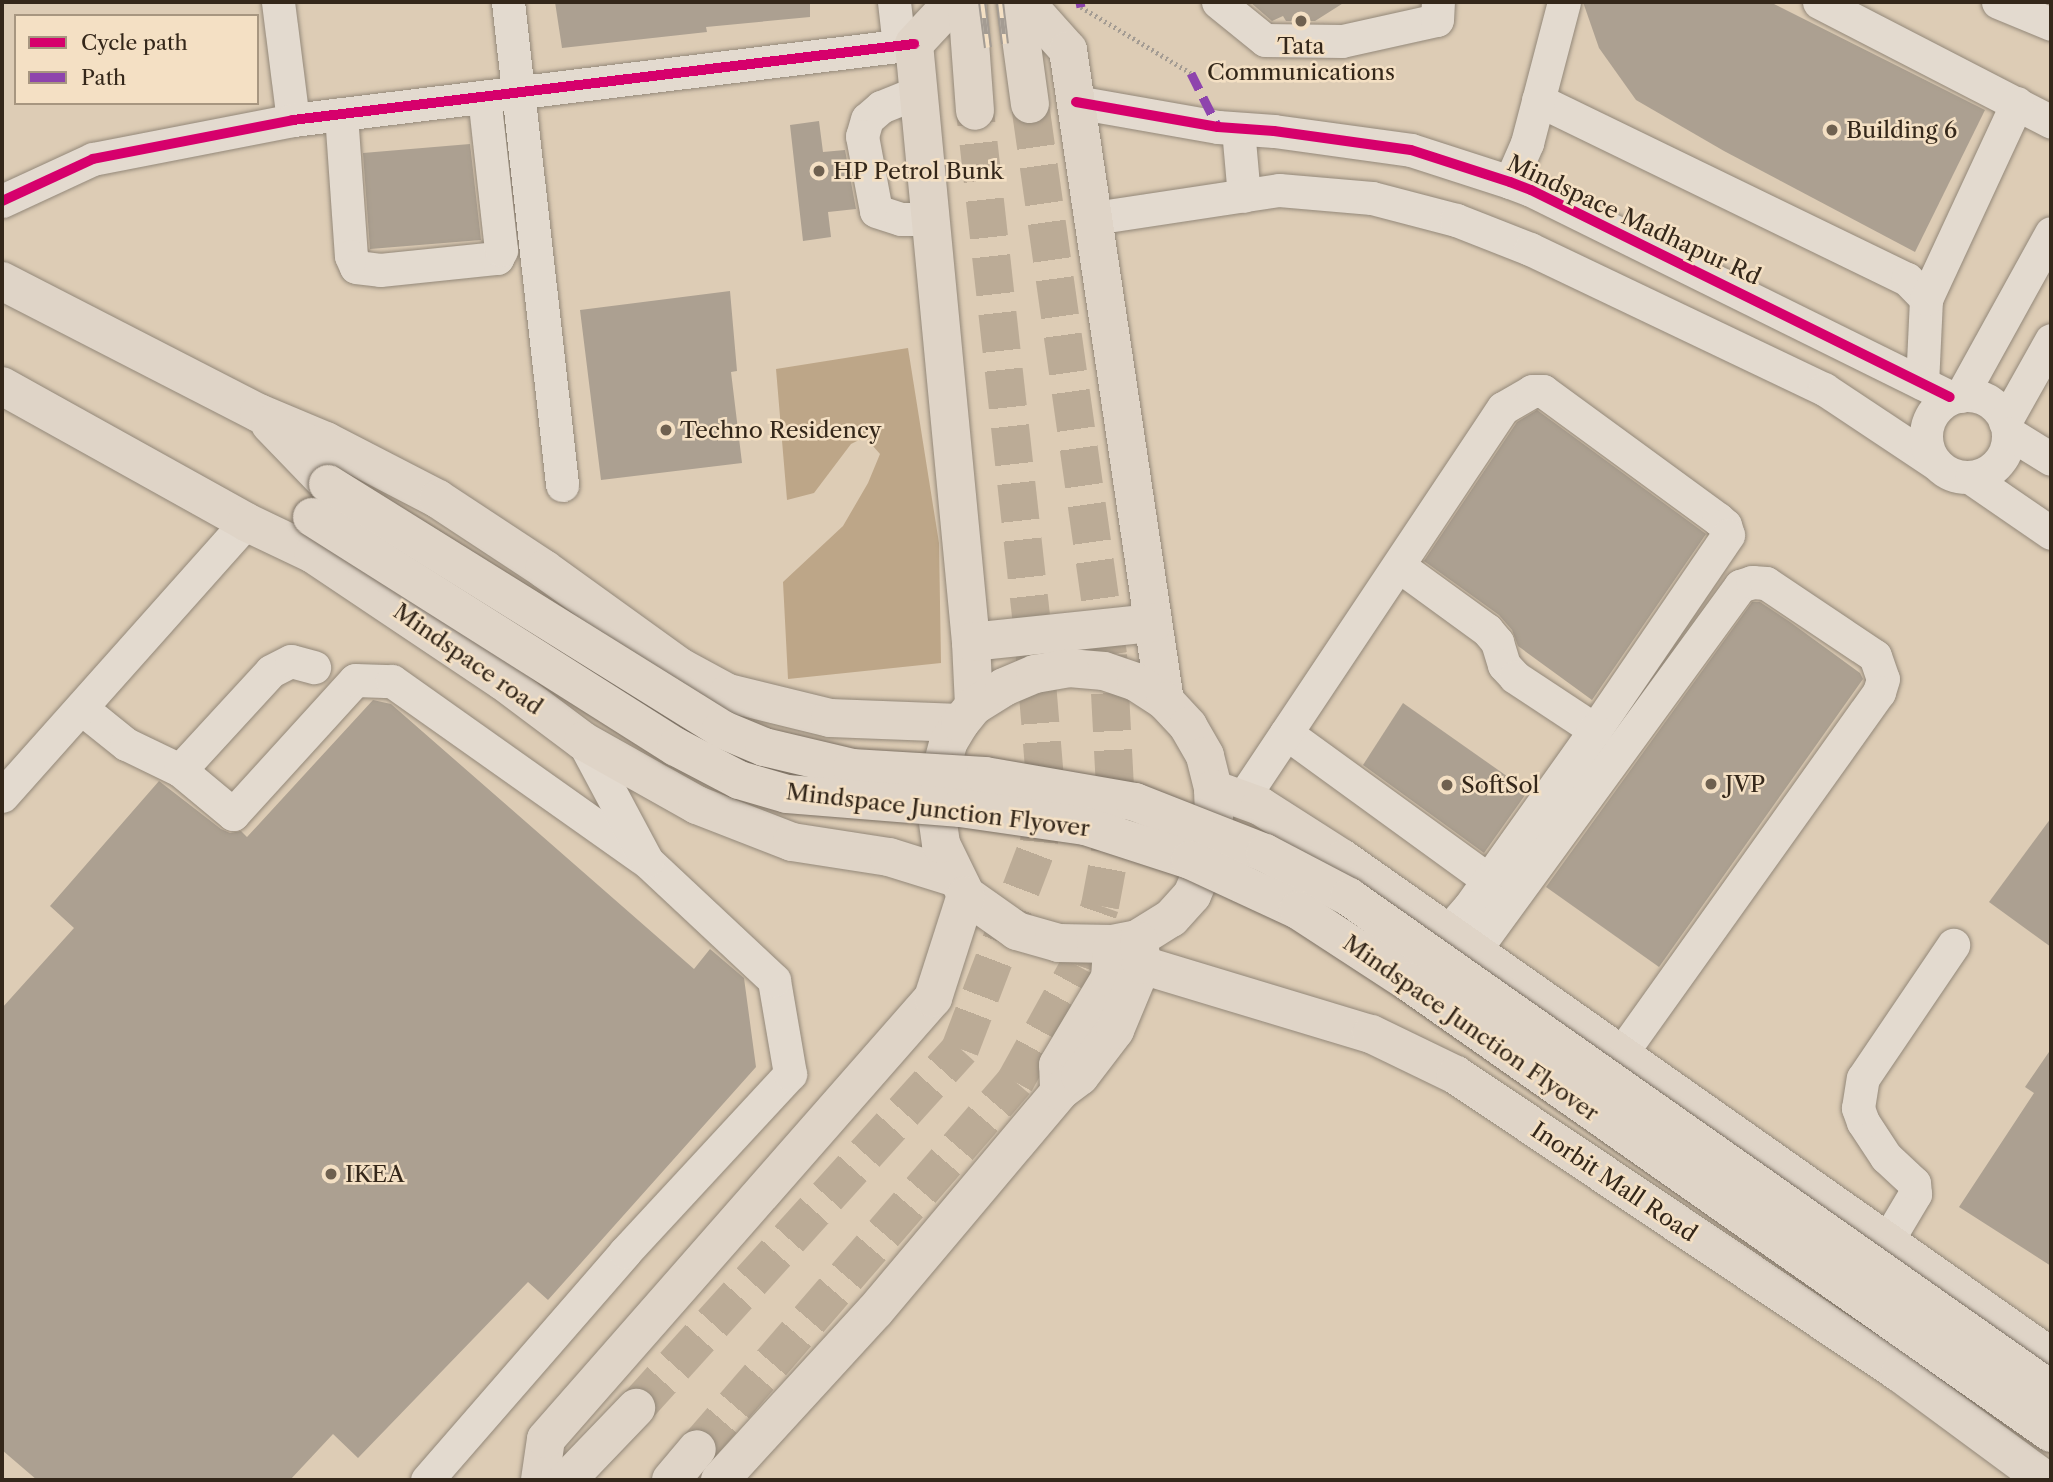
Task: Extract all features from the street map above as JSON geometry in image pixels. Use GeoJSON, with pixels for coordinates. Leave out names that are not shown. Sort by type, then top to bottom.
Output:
{"type":"FeatureCollection","features":[{"type":"Feature","properties":{"kind":"main road"},"geometry":{"type":"LineString","coordinates":[[953,2],[906,45],[918,92],[971,642],[967,714]]}},
{"type":"Feature","properties":{"kind":"main road"},"geometry":{"type":"LineString","coordinates":[[967,2],[975,111]]}},
{"type":"Feature","properties":{"kind":"main road"},"geometry":{"type":"LineString","coordinates":[[1016,2],[1030,104]]}},
{"type":"Feature","properties":{"kind":"main road"},"geometry":{"type":"LineString","coordinates":[[1025,2],[1069,50],[1165,701]]}},
{"type":"Feature","properties":{"kind":"main road"},"geometry":{"type":"LineString","coordinates":[[2,281],[259,413],[326,441],[438,499],[544,569],[680,667],[728,693],[830,718],[967,714]]}},
{"type":"Feature","properties":{"kind":"main road","name":"Mindspace road"},"geometry":{"type":"LineString","coordinates":[[2,386],[235,516],[313,554],[503,681],[583,741],[697,806],[792,842],[889,857],[961,886]]}},
{"type":"Feature","properties":{"kind":"main road","name":"Mindspace Junction Flyover"},"geometry":{"type":"LineString","coordinates":[[259,413],[320,500],[676,747],[739,780],[787,794],[960,808],[1085,826],[1191,860],[1298,910],[1406,981],[2051,1433]]}},
{"type":"Feature","properties":{"kind":"main road","name":"Mindspace Junction Flyover"},"geometry":{"type":"LineString","coordinates":[[235,516],[320,500],[721,729],[764,747],[852,768],[985,776],[1135,802],[1265,853],[1349,897],[2051,1390]]}},
{"type":"Feature","properties":{"kind":"main road"},"geometry":{"type":"LineString","coordinates":[[971,642],[1153,623]]}},
{"type":"Feature","properties":{"kind":"main road"},"geometry":{"type":"LineString","coordinates":[[540,1480],[546,1439],[933,998],[961,886],[941,844],[936,807],[948,743],[967,714],[1035,674],[1069,668],[1104,671],[1136,682],[1165,701],[1194,736],[1227,794],[1260,806],[1343,859],[2051,1357]]}},
{"type":"Feature","properties":{"kind":"main road"},"geometry":{"type":"LineString","coordinates":[[720,1480],[875,1311],[1060,1091],[1058,1065],[1110,978],[1131,949],[1171,918],[1192,895],[1209,855],[1214,817],[1227,794]]}},
{"type":"Feature","properties":{"kind":"main road","name":"Inorbit Mall Road"},"geometry":{"type":"LineString","coordinates":[[961,886],[1017,931],[1059,943],[1131,949],[1383,1040],[1456,1075],[1900,1373],[2045,1480]]}},
{"type":"Feature","properties":{"kind":"main road"},"geometry":{"type":"LineString","coordinates":[[1675,1223],[1742,1139]]}},
{"type":"Feature","properties":{"kind":"main road"},"geometry":{"type":"LineString","coordinates":[[567,1480],[636,1408]]}},
{"type":"Feature","properties":{"kind":"main road"},"geometry":{"type":"LineString","coordinates":[[671,1480],[697,1449]]}},
{"type":"Feature","properties":{"kind":"street"},"geometry":{"type":"LineString","coordinates":[[278,2],[293,120]]}},
{"type":"Feature","properties":{"kind":"street"},"geometry":{"type":"LineString","coordinates":[[508,2],[562,485]]}},
{"type":"Feature","properties":{"kind":"street"},"geometry":{"type":"LineString","coordinates":[[2,201],[93,159],[293,120],[906,45],[894,2]]}},
{"type":"Feature","properties":{"kind":"street"},"geometry":{"type":"LineString","coordinates":[[1218,2],[1265,40],[1342,41],[1441,8]]}},
{"type":"Feature","properties":{"kind":"street"},"geometry":{"type":"LineString","coordinates":[[1510,182],[1527,143],[1564,2]]}},
{"type":"Feature","properties":{"kind":"street"},"geometry":{"type":"LineString","coordinates":[[1819,2],[2051,122]]}},
{"type":"Feature","properties":{"kind":"street"},"geometry":{"type":"LineString","coordinates":[[1998,2],[2051,24]]}},
{"type":"Feature","properties":{"kind":"street"},"geometry":{"type":"LineString","coordinates":[[918,92],[881,107],[867,119],[862,136],[876,211],[901,219],[930,219]]}},
{"type":"Feature","properties":{"kind":"street"},"geometry":{"type":"LineString","coordinates":[[341,114],[351,256],[356,267],[380,270],[496,258],[501,250],[484,97]]}},
{"type":"Feature","properties":{"kind":"street"},"geometry":{"type":"LineString","coordinates":[[1538,100],[1907,279],[1926,299],[1944,392]]}},
{"type":"Feature","properties":{"kind":"street","name":"Mindspace Madhapur Rd"},"geometry":{"type":"LineString","coordinates":[[1076,102],[1238,129],[1411,150],[1510,182],[1944,392]]}},
{"type":"Feature","properties":{"kind":"street"},"geometry":{"type":"LineString","coordinates":[[1926,299],[2017,103]]}},
{"type":"Feature","properties":{"kind":"street"},"geometry":{"type":"LineString","coordinates":[[1238,129],[1244,196]]}},
{"type":"Feature","properties":{"kind":"street"},"geometry":{"type":"LineString","coordinates":[[1356,142],[1358,197]]}},
{"type":"Feature","properties":{"kind":"street"},"geometry":{"type":"LineString","coordinates":[[1094,218],[1279,190],[1358,197],[1456,220],[1530,249],[1824,389],[1950,475],[1971,478],[2051,533]]}},
{"type":"Feature","properties":{"kind":"street"},"geometry":{"type":"LineString","coordinates":[[1934,462],[1925,445],[1925,425],[1944,392],[2051,233]]}},
{"type":"Feature","properties":{"kind":"street"},"geometry":{"type":"LineString","coordinates":[[2007,427],[2051,340]]}},
{"type":"Feature","properties":{"kind":"street"},"geometry":{"type":"LineString","coordinates":[[1227,794],[1286,733],[1503,408],[1532,391],[1544,391],[1718,519],[1725,525],[1728,535],[1595,730],[1488,880],[1461,941]]}},
{"type":"Feature","properties":{"kind":"street"},"geometry":{"type":"LineString","coordinates":[[1944,392],[1976,395],[1999,408],[2007,427],[2007,449],[1999,463],[1986,473],[1971,478]]}},
{"type":"Feature","properties":{"kind":"street"},"geometry":{"type":"LineString","coordinates":[[2007,427],[2051,459]]}},
{"type":"Feature","properties":{"kind":"street"},"geometry":{"type":"LineString","coordinates":[[2,796],[81,708],[235,516]]}},
{"type":"Feature","properties":{"kind":"street"},"geometry":{"type":"LineString","coordinates":[[1399,566],[1488,630],[1497,642],[1503,666],[1515,677],[1595,730]]}},
{"type":"Feature","properties":{"kind":"street"},"geometry":{"type":"LineString","coordinates":[[1461,941],[1740,586],[1752,582],[1766,583],[1875,656],[1883,680],[1879,692],[1621,1054]]}},
{"type":"Feature","properties":{"kind":"street"},"geometry":{"type":"LineString","coordinates":[[180,770],[271,671],[291,661],[314,667]]}},
{"type":"Feature","properties":{"kind":"street"},"geometry":{"type":"LineString","coordinates":[[81,708],[125,744],[180,770],[233,814],[355,680],[391,681],[647,861],[774,981],[790,1074],[625,1252],[427,1480]]}},
{"type":"Feature","properties":{"kind":"street"},"geometry":{"type":"LineString","coordinates":[[1286,733],[1488,880]]}},
{"type":"Feature","properties":{"kind":"street"},"geometry":{"type":"LineString","coordinates":[[583,741],[647,861]]}},
{"type":"Feature","properties":{"kind":"street"},"geometry":{"type":"LineString","coordinates":[[1887,1241],[1915,1194],[1914,1182],[1886,1157],[1863,1122],[1858,1108],[1863,1078],[1953,945]]}},
{"type":"Feature","properties":{"kind":"path"},"geometry":{"type":"LineString","coordinates":[[1081,7],[1191,73]]}},
{"type":"Feature","properties":{"kind":"shaded area"},"geometry":{"type":"Polygon","coordinates":[[[908,348],[939,543],[941,663],[788,679],[783,582],[843,526],[868,483],[880,454],[865,437],[851,444],[814,493],[787,500],[776,369],[908,348]]]}},
{"type":"Feature","properties":{"kind":"building"},"geometry":{"type":"Polygon","coordinates":[[[555,2],[810,2],[810,17],[706,27],[707,32],[562,48],[555,2]]]}},
{"type":"Feature","properties":{"kind":"building","name":"Tata Communications"},"geometry":{"type":"Polygon","coordinates":[[[1250,2],[1345,2],[1315,21],[1286,21],[1283,16],[1272,21],[1250,2]]]}},
{"type":"Feature","properties":{"kind":"building","name":"Building 6"},"geometry":{"type":"Polygon","coordinates":[[[1583,2],[1770,2],[1985,110],[1915,252],[1724,151],[1636,100],[1599,48],[1583,2]]]}},
{"type":"Feature","properties":{"kind":"building"},"geometry":{"type":"Polygon","coordinates":[[[819,121],[823,152],[845,150],[856,209],[828,212],[831,237],[803,241],[790,125],[819,121]]]}},
{"type":"Feature","properties":{"kind":"building"},"geometry":{"type":"Polygon","coordinates":[[[470,144],[481,240],[370,249],[363,153],[470,144]]]}},
{"type":"Feature","properties":{"kind":"building"},"geometry":{"type":"Polygon","coordinates":[[[730,291],[737,371],[731,372],[742,463],[601,480],[580,310],[730,291]]]}},
{"type":"Feature","properties":{"kind":"building"},"geometry":{"type":"Polygon","coordinates":[[[1537,410],[1706,534],[1592,700],[1518,646],[1512,630],[1499,615],[1424,561],[1517,422],[1537,410]]]}},
{"type":"Feature","properties":{"kind":"building","name":"JVP"},"geometry":{"type":"Polygon","coordinates":[[[1752,602],[1760,602],[1790,622],[1860,673],[1863,679],[1659,967],[1546,887],[1752,602]]]}},
{"type":"Feature","properties":{"kind":"building","name":"IKEA"},"geometry":{"type":"Polygon","coordinates":[[[373,700],[391,704],[694,969],[710,949],[744,978],[756,1067],[548,1300],[528,1282],[358,1458],[333,1434],[290,1480],[37,1480],[2,1450],[2,1008],[74,928],[50,906],[159,781],[221,829],[230,833],[241,831],[247,837],[373,700]]]}},
{"type":"Feature","properties":{"kind":"building","name":"SoftSol"},"geometry":{"type":"Polygon","coordinates":[[[1403,703],[1528,791],[1484,853],[1363,765],[1403,703]]]}},
{"type":"Feature","properties":{"kind":"building"},"geometry":{"type":"Polygon","coordinates":[[[2051,818],[2051,947],[1989,902],[2051,818]]]}},
{"type":"Feature","properties":{"kind":"building"},"geometry":{"type":"Polygon","coordinates":[[[2051,1049],[2051,1266],[1959,1207],[2034,1093],[2025,1087],[2051,1049]]]}},
{"type":"Feature","properties":{"kind":"tunnel"},"geometry":{"type":"LineString","coordinates":[[697,1449],[1015,1082],[1079,966],[1100,906],[1110,852],[1115,788],[1108,655],[1030,104]]}},
{"type":"Feature","properties":{"kind":"tunnel"},"geometry":{"type":"LineString","coordinates":[[636,1408],[960,1049],[1039,842],[1045,780],[1033,634],[975,111]]}},
{"type":"Feature","properties":{"kind":"railway"},"geometry":{"type":"LineString","coordinates":[[982,2],[988,48]]}},
{"type":"Feature","properties":{"kind":"railway"},"geometry":{"type":"LineString","coordinates":[[1000,2],[1005,44]]}},
{"type":"Feature","properties":{"kind":"marked path"},"geometry":{"type":"LineString","coordinates":[[1080,2],[1081,7]]}},
{"type":"Feature","properties":{"kind":"marked path"},"geometry":{"type":"LineString","coordinates":[[1191,73],[1218,127]]}},
{"type":"Feature","properties":{"kind":"cycle path"},"geometry":{"type":"LineString","coordinates":[[2,201],[93,159],[293,120],[914,44]]}},
{"type":"Feature","properties":{"kind":"cycle path"},"geometry":{"type":"LineString","coordinates":[[1076,102],[1218,127],[1274,131],[1411,150],[1510,182],[1950,397]]}},
{"type":"Feature","properties":{"kind":"place","name":"Tata Communications"},"geometry":{"type":"Point","coordinates":[1301,21]}},
{"type":"Feature","properties":{"kind":"place","name":"Building 6"},"geometry":{"type":"Point","coordinates":[1832,130]}},
{"type":"Feature","properties":{"kind":"place","name":"HP Petrol Bunk"},"geometry":{"type":"Point","coordinates":[819,171]}},
{"type":"Feature","properties":{"kind":"place","name":"Techno Residency"},"geometry":{"type":"Point","coordinates":[666,430]}},
{"type":"Feature","properties":{"kind":"place","name":"JVP"},"geometry":{"type":"Point","coordinates":[1711,784]}},
{"type":"Feature","properties":{"kind":"place","name":"SoftSol"},"geometry":{"type":"Point","coordinates":[1447,785]}},
{"type":"Feature","properties":{"kind":"place","name":"IKEA"},"geometry":{"type":"Point","coordinates":[331,1174]}}]}
